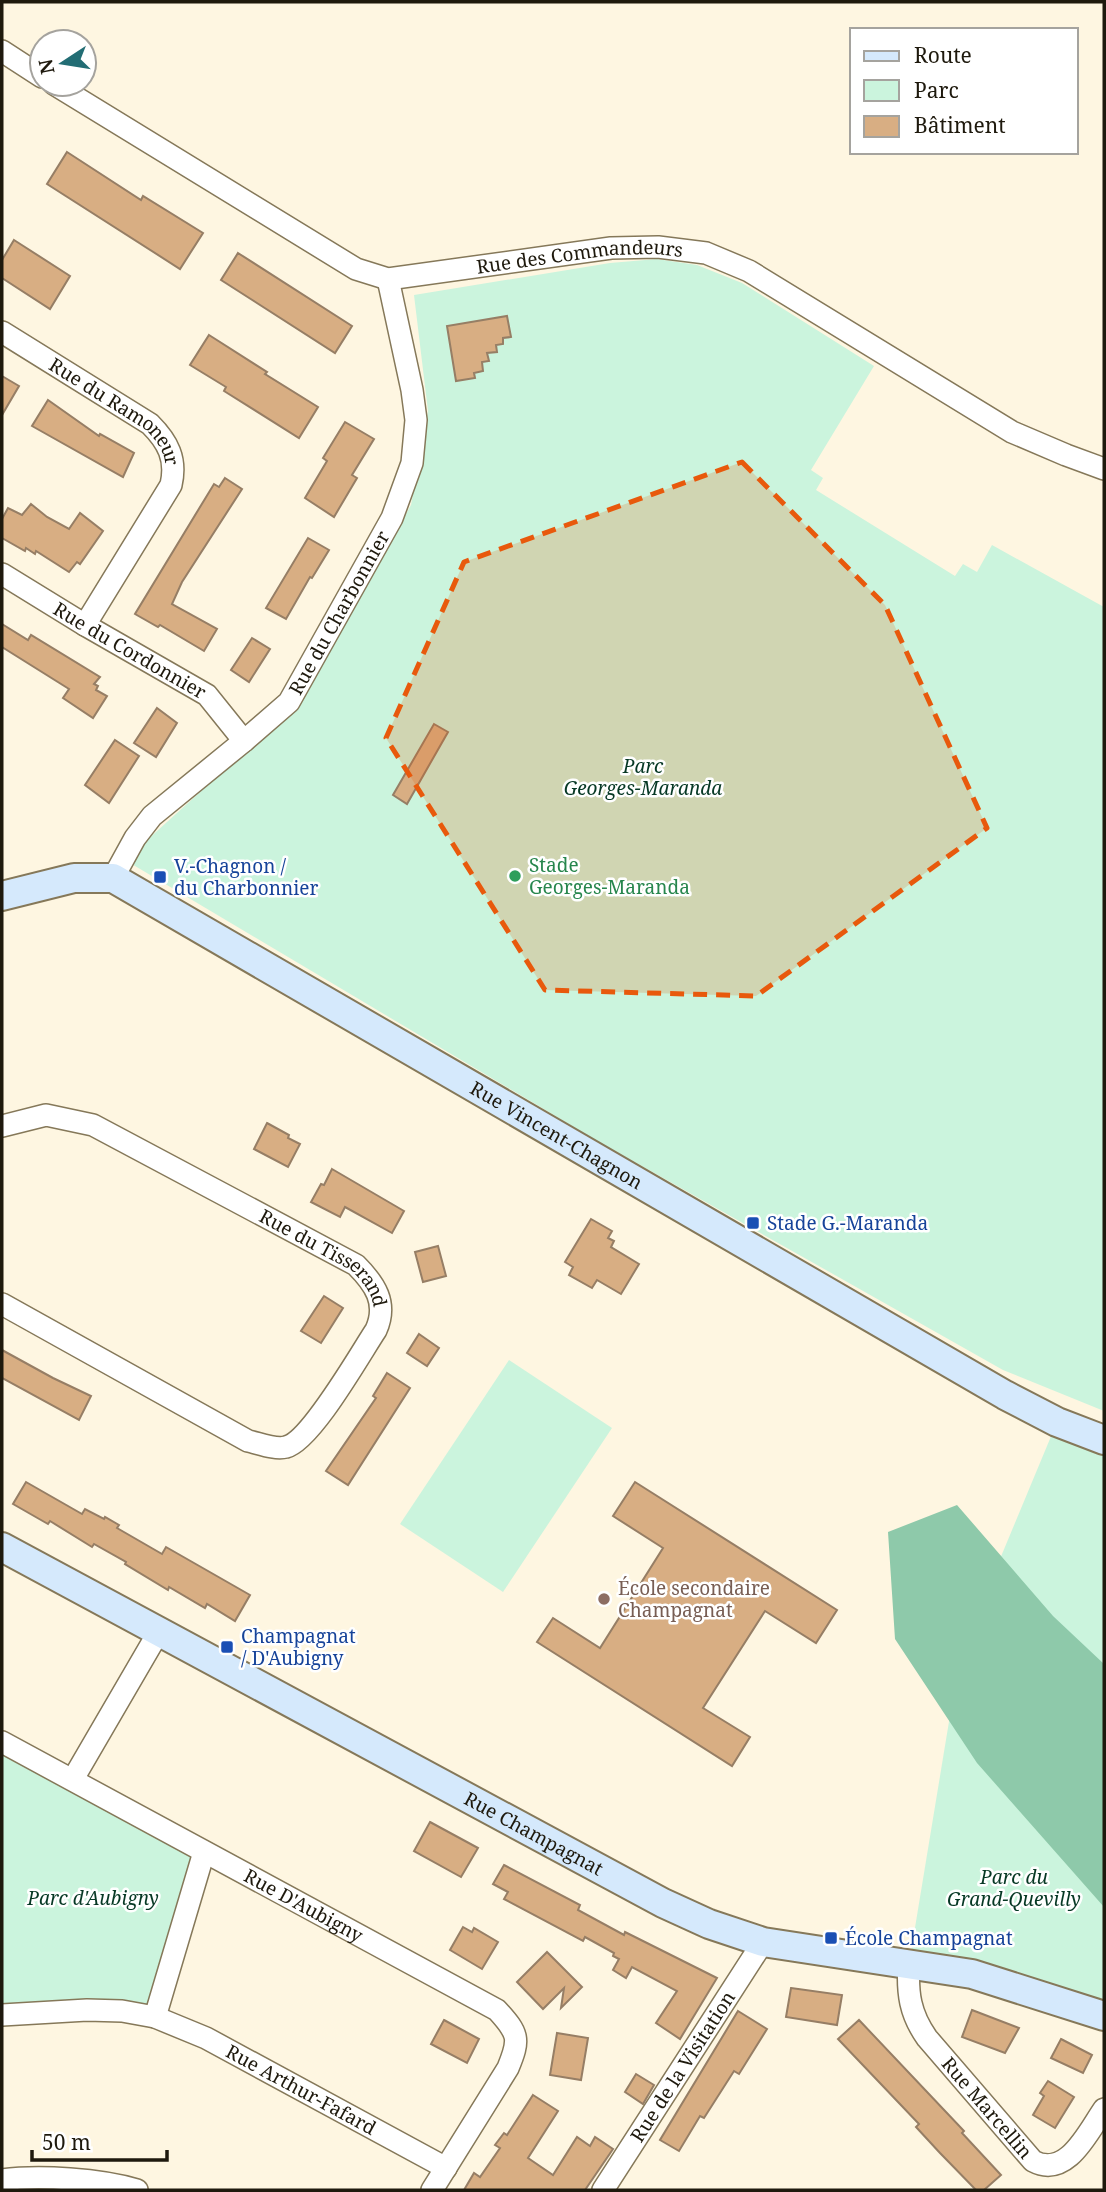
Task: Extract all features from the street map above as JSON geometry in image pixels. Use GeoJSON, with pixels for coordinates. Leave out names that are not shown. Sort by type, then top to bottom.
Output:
{"type":"FeatureCollection","features":[{"type":"Feature","properties":{"kind":"street"},"geometry":{"type":"LineString","coordinates":[[2,51],[28,68]]}},
{"type":"Feature","properties":{"kind":"street","name":"Rue des Commandeurs"},"geometry":{"type":"LineString","coordinates":[[77,98],[356,270],[388,279],[611,248],[658,247],[706,253],[749,271],[1012,432],[1066,456],[1104,469]]}},
{"type":"Feature","properties":{"kind":"street","name":"Rue du Charbonnier"},"geometry":{"type":"LineString","coordinates":[[113,878],[135,838],[152,816],[289,702],[392,518],[412,463],[416,420],[388,279]]}},
{"type":"Feature","properties":{"kind":"street","name":"Rue du Ramoneur"},"geometry":{"type":"LineString","coordinates":[[2,332],[150,424],[164,439],[171,452],[174,471],[171,485],[85,625]]}},
{"type":"Feature","properties":{"kind":"street","name":"Rue du Cordonnier"},"geometry":{"type":"LineString","coordinates":[[2,574],[207,695],[244,741]]}},
{"type":"Feature","properties":{"kind":"street"},"geometry":{"type":"LineString","coordinates":[[2,896],[74,878],[113,878]]}},
{"type":"Feature","properties":{"kind":"street","name":"Rue Vincent-Chagnon"},"geometry":{"type":"LineString","coordinates":[[113,878],[1004,1395],[1057,1422],[1104,1440]]}},
{"type":"Feature","properties":{"kind":"street","name":"Rue du Tisserand"},"geometry":{"type":"LineString","coordinates":[[2,1126],[46,1115],[93,1125],[356,1265],[372,1281],[380,1300],[382,1316],[376,1330],[314,1424],[301,1438],[285,1447],[248,1441],[2,1304]]}},
{"type":"Feature","properties":{"kind":"street","name":"Rue Champagnat"},"geometry":{"type":"LineString","coordinates":[[2,1547],[663,1903],[709,1924],[763,1942],[972,1974],[1104,2015]]}},
{"type":"Feature","properties":{"kind":"street"},"geometry":{"type":"LineString","coordinates":[[73,1779],[158,1633]]}},
{"type":"Feature","properties":{"kind":"street","name":"Rue D'Aubigny"},"geometry":{"type":"LineString","coordinates":[[2,1742],[497,2010],[513,2031],[517,2046],[508,2068],[446,2168]]}},
{"type":"Feature","properties":{"kind":"street"},"geometry":{"type":"LineString","coordinates":[[155,2017],[204,1852]]}},
{"type":"Feature","properties":{"kind":"street","name":"Rue de la Visitation"},"geometry":{"type":"LineString","coordinates":[[603,2190],[763,1942]]}},
{"type":"Feature","properties":{"kind":"street","name":"Rue Marcellin"},"geometry":{"type":"LineString","coordinates":[[909,1964],[907,1985],[916,2022],[1033,2161],[1052,2166],[1062,2162],[1072,2154],[1104,2109]]}},
{"type":"Feature","properties":{"kind":"street","name":"Rue Arthur-Fafard"},"geometry":{"type":"LineString","coordinates":[[2,2015],[87,2010],[121,2011],[155,2017],[206,2038],[446,2168]]}},
{"type":"Feature","properties":{"kind":"street"},"geometry":{"type":"LineString","coordinates":[[432,2190],[446,2168]]}},
{"type":"Feature","properties":{"kind":"street"},"geometry":{"type":"LineString","coordinates":[[2,2180],[39,2178],[69,2186],[103,2182],[137,2190]]}},
{"type":"Feature","properties":{"kind":"highlighted area"},"geometry":{"type":"Polygon","coordinates":[[[742,462],[885,605],[987,828],[756,996],[545,990],[386,738],[464,562],[742,462]]]}},
{"type":"Feature","properties":{"kind":"green space","name":"Parc Georges-Maranda"},"geometry":{"type":"Polygon","coordinates":[[[657,259],[697,265],[742,283],[874,366],[811,470],[823,478],[816,490],[955,576],[963,564],[977,572],[992,545],[1104,607],[1104,1411],[1003,1370],[594,1139],[125,860],[293,708],[411,505],[428,411],[414,295],[610,263],[657,259]]]}},
{"type":"Feature","properties":{"kind":"green space"},"geometry":{"type":"Polygon","coordinates":[[[509,1360],[612,1428],[503,1592],[400,1524],[509,1360]]]}},
{"type":"Feature","properties":{"kind":"green space","name":"Parc du Grand-Quevilly"},"geometry":{"type":"Polygon","coordinates":[[[1057,1422],[1104,1440],[1104,2016],[909,1964],[960,1655],[1057,1422]]]}},
{"type":"Feature","properties":{"kind":"green space"},"geometry":{"type":"Polygon","coordinates":[[[957,1505],[1053,1616],[1104,1664],[1104,1907],[977,1763],[895,1639],[888,1532],[957,1505]]]}},
{"type":"Feature","properties":{"kind":"green space","name":"Parc d'Aubigny"},"geometry":{"type":"Polygon","coordinates":[[[2,1744],[204,1852],[155,2017],[2,2015],[2,1744]]]}},
{"type":"Feature","properties":{"kind":"building"},"geometry":{"type":"Polygon","coordinates":[[[67,152],[141,200],[143,196],[203,233],[180,269],[47,184],[67,152]]]}},
{"type":"Feature","properties":{"kind":"building"},"geometry":{"type":"Polygon","coordinates":[[[14,240],[70,276],[50,309],[2,278],[2,260],[14,240]]]}},
{"type":"Feature","properties":{"kind":"building"},"geometry":{"type":"Polygon","coordinates":[[[238,253],[352,326],[335,353],[221,280],[238,253]]]}},
{"type":"Feature","properties":{"kind":"building"},"geometry":{"type":"Polygon","coordinates":[[[507,316],[511,337],[503,338],[503,344],[496,345],[497,352],[487,353],[489,361],[482,362],[483,371],[474,373],[475,378],[456,381],[447,326],[507,316]]]}},
{"type":"Feature","properties":{"kind":"building"},"geometry":{"type":"Polygon","coordinates":[[[209,335],[318,407],[299,438],[224,391],[226,387],[190,365],[209,335]]]}},
{"type":"Feature","properties":{"kind":"building"},"geometry":{"type":"Polygon","coordinates":[[[2,376],[19,386],[2,415],[2,376]]]}},
{"type":"Feature","properties":{"kind":"building"},"geometry":{"type":"Polygon","coordinates":[[[48,400],[99,436],[100,434],[134,453],[123,477],[32,426],[48,400]]]}},
{"type":"Feature","properties":{"kind":"building"},"geometry":{"type":"Polygon","coordinates":[[[345,422],[374,439],[352,475],[357,478],[334,517],[305,498],[327,461],[323,458],[345,422]]]}},
{"type":"Feature","properties":{"kind":"building"},"geometry":{"type":"Polygon","coordinates":[[[225,478],[242,489],[182,582],[172,604],[217,629],[204,651],[160,625],[158,627],[135,614],[214,484],[219,487],[225,478]]]}},
{"type":"Feature","properties":{"kind":"building"},"geometry":{"type":"Polygon","coordinates":[[[31,504],[69,529],[80,513],[103,531],[80,564],[77,562],[69,572],[36,551],[35,554],[26,548],[25,551],[2,538],[2,519],[8,508],[22,515],[31,504]]]}},
{"type":"Feature","properties":{"kind":"building"},"geometry":{"type":"Polygon","coordinates":[[[308,538],[329,550],[286,619],[266,608],[308,538]]]}},
{"type":"Feature","properties":{"kind":"building"},"geometry":{"type":"Polygon","coordinates":[[[2,624],[28,640],[31,635],[100,677],[94,684],[98,686],[96,690],[107,696],[93,718],[63,698],[69,689],[2,647],[2,624]]]}},
{"type":"Feature","properties":{"kind":"building"},"geometry":{"type":"Polygon","coordinates":[[[252,638],[270,649],[249,682],[231,670],[252,638]]]}},
{"type":"Feature","properties":{"kind":"building"},"geometry":{"type":"Polygon","coordinates":[[[157,708],[177,723],[156,757],[134,743],[157,708]]]}},
{"type":"Feature","properties":{"kind":"building"},"geometry":{"type":"Polygon","coordinates":[[[434,724],[448,732],[407,804],[393,795],[434,724]]]}},
{"type":"Feature","properties":{"kind":"building"},"geometry":{"type":"Polygon","coordinates":[[[115,740],[139,756],[109,803],[85,785],[115,740]]]}},
{"type":"Feature","properties":{"kind":"building"},"geometry":{"type":"Polygon","coordinates":[[[267,1123],[300,1144],[288,1167],[254,1149],[267,1123]]]}},
{"type":"Feature","properties":{"kind":"building"},"geometry":{"type":"Polygon","coordinates":[[[332,1169],[404,1211],[392,1233],[345,1207],[340,1217],[311,1202],[332,1169]]]}},
{"type":"Feature","properties":{"kind":"building"},"geometry":{"type":"Polygon","coordinates":[[[591,1219],[612,1231],[608,1238],[614,1241],[611,1247],[639,1264],[621,1294],[597,1280],[592,1288],[569,1275],[573,1267],[565,1262],[591,1219]]]}},
{"type":"Feature","properties":{"kind":"building"},"geometry":{"type":"Polygon","coordinates":[[[438,1246],[446,1276],[423,1282],[415,1252],[438,1246]]]}},
{"type":"Feature","properties":{"kind":"building"},"geometry":{"type":"Polygon","coordinates":[[[324,1296],[343,1308],[321,1343],[301,1331],[324,1296]]]}},
{"type":"Feature","properties":{"kind":"building"},"geometry":{"type":"Polygon","coordinates":[[[419,1334],[439,1348],[427,1366],[407,1353],[419,1334]]]}},
{"type":"Feature","properties":{"kind":"building"},"geometry":{"type":"Polygon","coordinates":[[[2,1350],[91,1396],[79,1420],[2,1378],[2,1350]]]}},
{"type":"Feature","properties":{"kind":"building"},"geometry":{"type":"Polygon","coordinates":[[[387,1373],[410,1388],[348,1485],[326,1471],[376,1398],[373,1396],[387,1373]]]}},
{"type":"Feature","properties":{"kind":"building"},"geometry":{"type":"Polygon","coordinates":[[[26,1482],[82,1514],[85,1509],[104,1519],[105,1517],[119,1525],[117,1528],[162,1554],[166,1547],[250,1595],[235,1621],[207,1604],[205,1608],[169,1587],[168,1590],[94,1544],[92,1547],[50,1521],[48,1524],[13,1504],[26,1482]]]}},
{"type":"Feature","properties":{"kind":"building"},"geometry":{"type":"Polygon","coordinates":[[[635,1482],[837,1610],[816,1643],[765,1611],[703,1708],[750,1737],[732,1766],[537,1642],[553,1618],[600,1648],[663,1548],[613,1516],[635,1482]]]}},
{"type":"Feature","properties":{"kind":"building"},"geometry":{"type":"Polygon","coordinates":[[[430,1822],[478,1848],[461,1877],[414,1851],[430,1822]]]}},
{"type":"Feature","properties":{"kind":"building"},"geometry":{"type":"Polygon","coordinates":[[[504,1865],[580,1905],[578,1910],[624,1935],[625,1932],[717,1978],[680,2039],[656,2023],[677,1991],[632,1967],[626,1978],[613,1970],[619,1959],[613,1956],[614,1953],[585,1937],[583,1941],[504,1899],[508,1892],[493,1884],[504,1865]]]}},
{"type":"Feature","properties":{"kind":"building"},"geometry":{"type":"Polygon","coordinates":[[[463,1927],[472,1932],[474,1928],[498,1942],[482,1969],[450,1950],[463,1927]]]}},
{"type":"Feature","properties":{"kind":"building"},"geometry":{"type":"Polygon","coordinates":[[[547,1952],[582,1987],[561,2008],[564,1988],[543,2009],[517,1982],[547,1952]]]}},
{"type":"Feature","properties":{"kind":"building"},"geometry":{"type":"Polygon","coordinates":[[[791,1988],[842,1995],[837,2025],[786,2017],[791,1988]]]}},
{"type":"Feature","properties":{"kind":"building"},"geometry":{"type":"Polygon","coordinates":[[[972,2010],[1019,2028],[1005,2053],[962,2037],[972,2010]]]}},
{"type":"Feature","properties":{"kind":"building"},"geometry":{"type":"Polygon","coordinates":[[[738,2011],[767,2029],[739,2074],[734,2071],[704,2118],[700,2116],[679,2151],[660,2140],[738,2011]]]}},
{"type":"Feature","properties":{"kind":"building"},"geometry":{"type":"Polygon","coordinates":[[[444,2020],[479,2039],[467,2063],[431,2044],[444,2020]]]}},
{"type":"Feature","properties":{"kind":"building"},"geometry":{"type":"Polygon","coordinates":[[[859,2020],[964,2131],[962,2133],[1001,2175],[984,2190],[976,2190],[940,2153],[916,2127],[919,2124],[838,2039],[859,2020]]]}},
{"type":"Feature","properties":{"kind":"building"},"geometry":{"type":"Polygon","coordinates":[[[557,2033],[588,2038],[581,2080],[550,2075],[557,2033]]]}},
{"type":"Feature","properties":{"kind":"building"},"geometry":{"type":"Polygon","coordinates":[[[1061,2039],[1092,2055],[1083,2073],[1051,2058],[1061,2039]]]}},
{"type":"Feature","properties":{"kind":"building"},"geometry":{"type":"Polygon","coordinates":[[[636,2074],[654,2085],[643,2104],[625,2092],[636,2074]]]}},
{"type":"Feature","properties":{"kind":"building"},"geometry":{"type":"Polygon","coordinates":[[[1048,2081],[1074,2097],[1055,2128],[1033,2115],[1044,2096],[1040,2093],[1048,2081]]]}},
{"type":"Feature","properties":{"kind":"building"},"geometry":{"type":"Polygon","coordinates":[[[533,2095],[558,2111],[528,2158],[553,2175],[577,2137],[590,2146],[595,2137],[613,2149],[585,2190],[464,2190],[474,2173],[480,2177],[500,2148],[495,2145],[504,2133],[507,2135],[533,2095]]]}},
{"type":"Feature","properties":{"kind":"place","name":"Stade Georges-Maranda"},"geometry":{"type":"Point","coordinates":[515,876]}},
{"type":"Feature","properties":{"kind":"place","name":"V.-Chagnon / du Charbonnier"},"geometry":{"type":"Point","coordinates":[160,877]}},
{"type":"Feature","properties":{"kind":"place","name":"Stade G.-Maranda"},"geometry":{"type":"Point","coordinates":[753,1223]}},
{"type":"Feature","properties":{"kind":"place","name":"École secondaire Champagnat"},"geometry":{"type":"Point","coordinates":[604,1599]}},
{"type":"Feature","properties":{"kind":"place","name":"Champagnat / D'Aubigny"},"geometry":{"type":"Point","coordinates":[227,1647]}},
{"type":"Feature","properties":{"kind":"place","name":"École Champagnat"},"geometry":{"type":"Point","coordinates":[831,1938]}}]}
